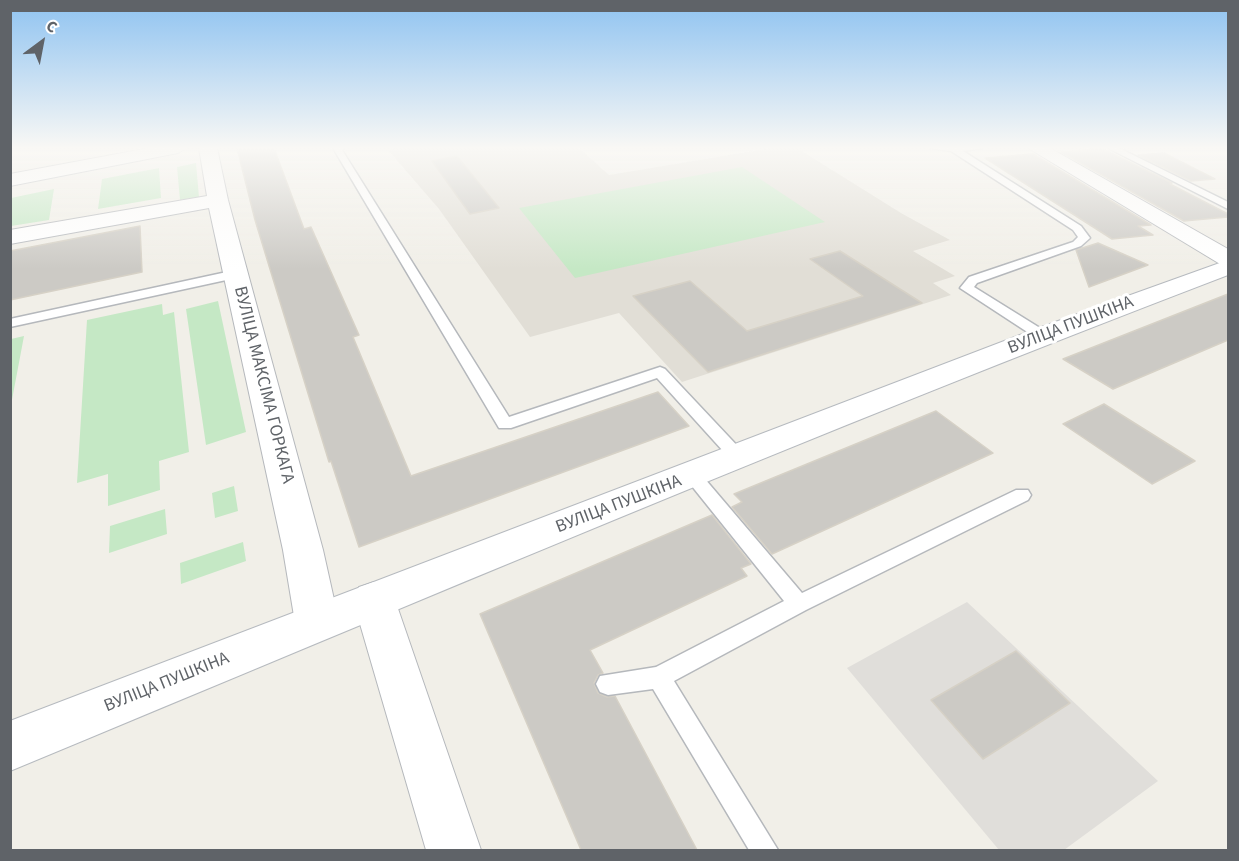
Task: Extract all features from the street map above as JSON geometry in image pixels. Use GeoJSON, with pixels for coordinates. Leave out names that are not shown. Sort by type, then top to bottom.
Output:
{"type":"FeatureCollection","features":[{"type":"Feature","properties":{"kind":"street","name":"ВУЛІЦА МАКСІМА ГОРКАГА"},"geometry":{"type":"LineString","coordinates":[[216,188],[303,550],[317,622]]}},
{"type":"Feature","properties":{"kind":"street"},"geometry":{"type":"LineString","coordinates":[[1106,188],[1228,259]]}},
{"type":"Feature","properties":{"kind":"street"},"geometry":{"type":"LineString","coordinates":[[10,237],[218,200]]}},
{"type":"Feature","properties":{"kind":"street","name":"ВУЛІЦА ПУШКІНА"},"geometry":{"type":"LineString","coordinates":[[10,746],[317,622],[739,458],[1043,336],[1228,267]]}},
{"type":"Feature","properties":{"kind":"street"},"geometry":{"type":"LineString","coordinates":[[374,600],[454,850]]}},
{"type":"Feature","properties":{"kind":"lane"},"geometry":{"type":"LineString","coordinates":[[361,188],[506,424],[660,372],[739,458]]}},
{"type":"Feature","properties":{"kind":"lane"},"geometry":{"type":"LineString","coordinates":[[1015,188],[1077,228],[1084,238],[1077,244],[973,280],[966,288],[1043,336]]}},
{"type":"Feature","properties":{"kind":"lane"},"geometry":{"type":"LineString","coordinates":[[1192,188],[1228,206]]}},
{"type":"Feature","properties":{"kind":"lane"},"geometry":{"type":"LineString","coordinates":[[10,323],[236,274]]}},
{"type":"Feature","properties":{"kind":"lane"},"geometry":{"type":"LineString","coordinates":[[693,476],[799,604]]}},
{"type":"Feature","properties":{"kind":"lane"},"geometry":{"type":"LineString","coordinates":[[608,684],[659,677],[799,604],[1022,495]]}},
{"type":"Feature","properties":{"kind":"lane"},"geometry":{"type":"LineString","coordinates":[[659,677],[764,850]]}},
{"type":"Feature","properties":{"kind":"shaded area"},"geometry":{"type":"Polygon","coordinates":[[[421,188],[861,188],[950,240],[913,251],[955,276],[933,283],[951,295],[682,382],[619,313],[530,337],[439,209],[421,188]]]}},
{"type":"Feature","properties":{"kind":"shaded area"},"geometry":{"type":"Polygon","coordinates":[[[967,602],[1158,781],[1064,850],[999,850],[847,668],[967,602]]]}},
{"type":"Feature","properties":{"kind":"green space"},"geometry":{"type":"Polygon","coordinates":[[[101,188],[160,188],[161,198],[98,209],[101,188]]]}},
{"type":"Feature","properties":{"kind":"green space"},"geometry":{"type":"Polygon","coordinates":[[[179,188],[198,188],[199,197],[180,200],[179,188]]]}},
{"type":"Feature","properties":{"kind":"green space"},"geometry":{"type":"Polygon","coordinates":[[[627,188],[774,188],[825,222],[575,278],[519,208],[627,188]]]}},
{"type":"Feature","properties":{"kind":"green space"},"geometry":{"type":"Polygon","coordinates":[[[54,189],[49,220],[11,226],[11,198],[54,189]]]}},
{"type":"Feature","properties":{"kind":"green space"},"geometry":{"type":"Polygon","coordinates":[[[218,301],[246,432],[206,445],[186,309],[218,301]]]}},
{"type":"Feature","properties":{"kind":"green space"},"geometry":{"type":"Polygon","coordinates":[[[162,304],[163,315],[174,312],[189,452],[159,461],[160,490],[108,506],[108,474],[77,483],[87,320],[162,304]]]}},
{"type":"Feature","properties":{"kind":"green space"},"geometry":{"type":"Polygon","coordinates":[[[24,336],[11,405],[11,339],[24,336]]]}},
{"type":"Feature","properties":{"kind":"green space"},"geometry":{"type":"Polygon","coordinates":[[[234,486],[238,511],[215,518],[212,493],[234,486]]]}},
{"type":"Feature","properties":{"kind":"green space"},"geometry":{"type":"Polygon","coordinates":[[[165,509],[167,534],[109,553],[110,526],[165,509]]]}},
{"type":"Feature","properties":{"kind":"green space"},"geometry":{"type":"Polygon","coordinates":[[[243,542],[246,561],[181,584],[180,563],[243,542]]]}},
{"type":"Feature","properties":{"kind":"building"},"geometry":{"type":"Polygon","coordinates":[[[247,188],[289,188],[304,229],[311,227],[359,335],[353,337],[411,476],[658,392],[689,426],[359,547],[331,461],[329,462],[247,188]]]}},
{"type":"Feature","properties":{"kind":"building"},"geometry":{"type":"Polygon","coordinates":[[[451,188],[483,188],[499,208],[470,214],[451,188]]]}},
{"type":"Feature","properties":{"kind":"building"},"geometry":{"type":"Polygon","coordinates":[[[1032,188],[1090,188],[1151,225],[1138,226],[1153,235],[1112,239],[1032,188]]]}},
{"type":"Feature","properties":{"kind":"building"},"geometry":{"type":"Polygon","coordinates":[[[1125,188],[1178,188],[1228,214],[1228,217],[1184,221],[1125,188]]]}},
{"type":"Feature","properties":{"kind":"building"},"geometry":{"type":"Polygon","coordinates":[[[140,226],[142,272],[10,300],[10,251],[140,226]]]}},
{"type":"Feature","properties":{"kind":"building"},"geometry":{"type":"Polygon","coordinates":[[[1098,243],[1148,265],[1089,287],[1076,250],[1098,243]]]}},
{"type":"Feature","properties":{"kind":"building"},"geometry":{"type":"Polygon","coordinates":[[[840,251],[922,303],[708,372],[633,296],[690,281],[747,331],[863,296],[810,259],[840,251]]]}},
{"type":"Feature","properties":{"kind":"building"},"geometry":{"type":"Polygon","coordinates":[[[1228,294],[1228,340],[1113,389],[1063,359],[1228,294]]]}},
{"type":"Feature","properties":{"kind":"building"},"geometry":{"type":"Polygon","coordinates":[[[1104,404],[1195,461],[1152,484],[1063,424],[1104,404]]]}},
{"type":"Feature","properties":{"kind":"building"},"geometry":{"type":"Polygon","coordinates":[[[936,411],[993,453],[772,554],[732,507],[742,502],[734,494],[936,411]]]}},
{"type":"Feature","properties":{"kind":"building"},"geometry":{"type":"Polygon","coordinates":[[[712,515],[751,564],[741,568],[747,576],[590,650],[603,673],[598,675],[594,683],[598,693],[607,697],[615,696],[697,850],[581,850],[480,614],[712,515]]]}},
{"type":"Feature","properties":{"kind":"building"},"geometry":{"type":"Polygon","coordinates":[[[1016,651],[1070,703],[983,759],[931,700],[1016,651]]]}}]}
